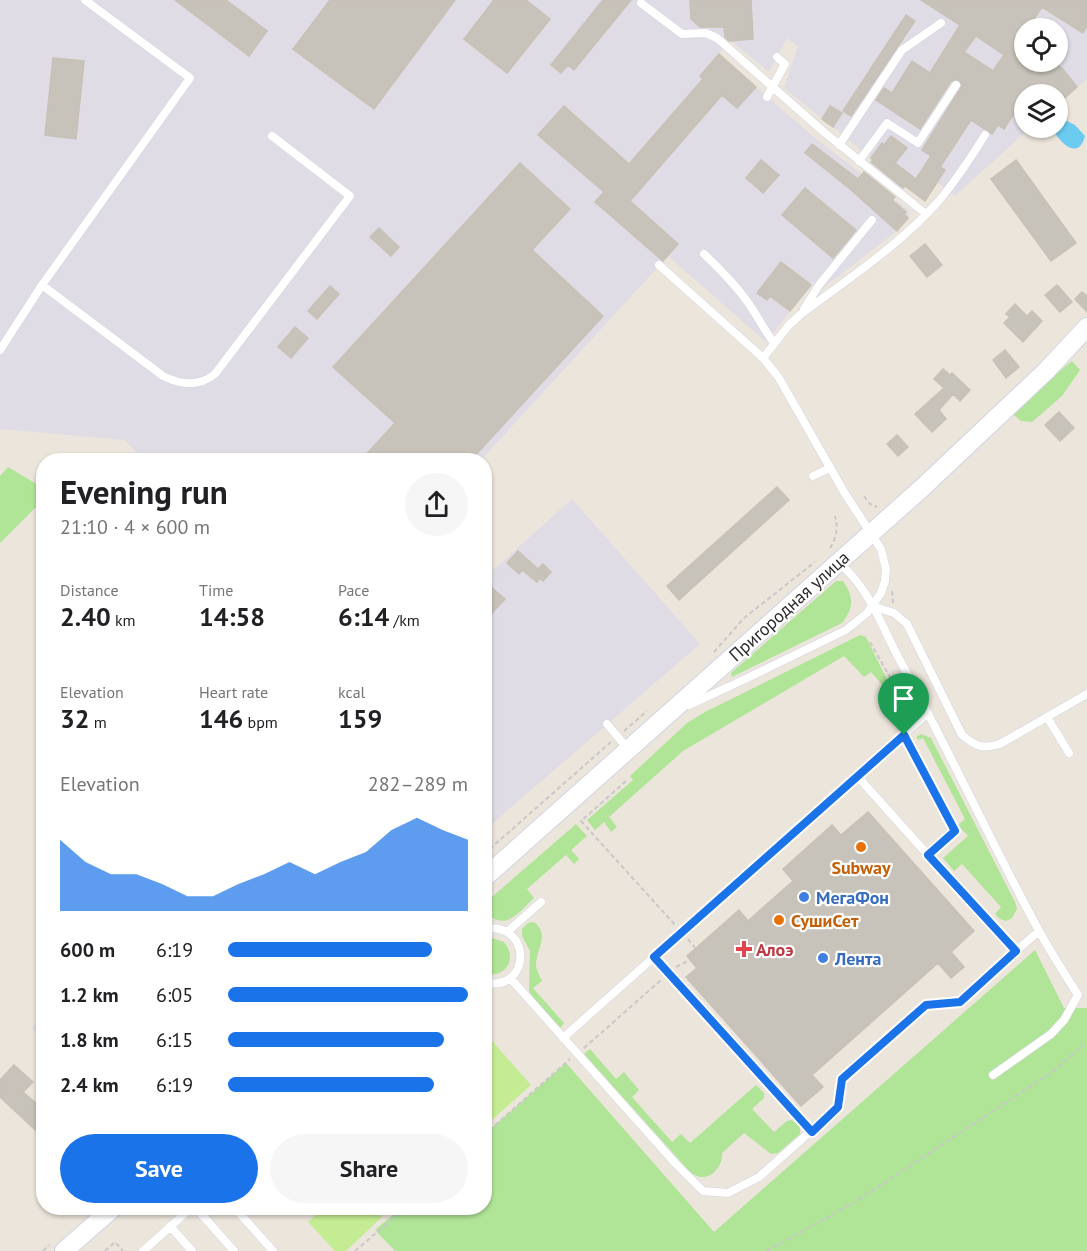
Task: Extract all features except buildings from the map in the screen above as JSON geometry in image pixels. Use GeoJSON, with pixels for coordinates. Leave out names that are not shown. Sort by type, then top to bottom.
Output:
{"type":"FeatureCollection","features":[{"type":"Feature","properties":{"kind":"street","name":"Пригородная улица"},"geometry":{"type":"LineString","coordinates":[[492,870],[623,743],[833,556],[871,532],[922,488],[1047,370],[1087,327]]}},
{"type":"Feature","properties":{"kind":"street"},"geometry":{"type":"LineString","coordinates":[[64,1251],[105,1215]]}},
{"type":"Feature","properties":{"kind":"lane"},"geometry":{"type":"LineString","coordinates":[[0,350],[42,285],[190,78],[85,0]]}},
{"type":"Feature","properties":{"kind":"lane"},"geometry":{"type":"LineString","coordinates":[[641,3],[682,34],[706,33],[717,38],[840,145],[926,214]]}},
{"type":"Feature","properties":{"kind":"lane"},"geometry":{"type":"LineString","coordinates":[[840,145],[902,50],[941,23]]}},
{"type":"Feature","properties":{"kind":"lane"},"geometry":{"type":"LineString","coordinates":[[767,97],[785,64],[777,57]]}},
{"type":"Feature","properties":{"kind":"lane"},"geometry":{"type":"LineString","coordinates":[[859,161],[887,123],[918,142],[956,85]]}},
{"type":"Feature","properties":{"kind":"lane"},"geometry":{"type":"LineString","coordinates":[[763,358],[801,314],[901,237],[926,214],[958,176],[985,135]]}},
{"type":"Feature","properties":{"kind":"lane"},"geometry":{"type":"LineString","coordinates":[[42,285],[174,382],[200,383],[209,379],[350,196],[272,136]]}},
{"type":"Feature","properties":{"kind":"lane"},"geometry":{"type":"LineString","coordinates":[[801,314],[819,285],[872,220]]}},
{"type":"Feature","properties":{"kind":"lane"},"geometry":{"type":"LineString","coordinates":[[705,254],[727,276],[774,343]]}},
{"type":"Feature","properties":{"kind":"lane"},"geometry":{"type":"LineString","coordinates":[[659,265],[763,358],[779,378],[797,406],[830,468],[881,549],[886,569],[881,592],[872,606],[846,630],[740,682],[659,711]]}},
{"type":"Feature","properties":{"kind":"lane"},"geometry":{"type":"LineString","coordinates":[[813,476],[830,468]]}},
{"type":"Feature","properties":{"kind":"lane"},"geometry":{"type":"LineString","coordinates":[[833,556],[852,573],[864,588],[1039,931],[1078,995],[1064,1020],[1051,1034],[993,1075]]}},
{"type":"Feature","properties":{"kind":"lane"},"geometry":{"type":"LineString","coordinates":[[872,606],[894,613],[907,624],[962,735],[975,745],[986,747],[1000,744],[1087,693]]}},
{"type":"Feature","properties":{"kind":"lane"},"geometry":{"type":"LineString","coordinates":[[563,1038],[928,713]]}},
{"type":"Feature","properties":{"kind":"lane"},"geometry":{"type":"LineString","coordinates":[[1047,717],[1069,753]]}},
{"type":"Feature","properties":{"kind":"lane"},"geometry":{"type":"LineString","coordinates":[[608,724],[623,743]]}},
{"type":"Feature","properties":{"kind":"lane"},"geometry":{"type":"LineString","coordinates":[[904,735],[955,831],[928,855]]}},
{"type":"Feature","properties":{"kind":"lane"},"geometry":{"type":"LineString","coordinates":[[858,777],[1016,951]]}},
{"type":"Feature","properties":{"kind":"lane"},"geometry":{"type":"LineString","coordinates":[[507,932],[541,902]]}},
{"type":"Feature","properties":{"kind":"lane"},"geometry":{"type":"LineString","coordinates":[[492,929],[501,929],[514,937],[521,951],[520,966],[511,979],[492,984]]}},
{"type":"Feature","properties":{"kind":"lane"},"geometry":{"type":"LineString","coordinates":[[511,979],[676,1164],[703,1191],[728,1193],[759,1177],[812,1132],[838,1107],[842,1079],[926,1005],[960,1002],[1039,931]]}},
{"type":"Feature","properties":{"kind":"lane"},"geometry":{"type":"LineString","coordinates":[[654,957],[812,1132]]}},
{"type":"Feature","properties":{"kind":"lane"},"geometry":{"type":"LineString","coordinates":[[146,1250],[183,1215]]}},
{"type":"Feature","properties":{"kind":"lane"},"geometry":{"type":"LineString","coordinates":[[202,1215],[234,1251]]}},
{"type":"Feature","properties":{"kind":"lane"},"geometry":{"type":"LineString","coordinates":[[241,1215],[273,1251]]}},
{"type":"Feature","properties":{"kind":"lane"},"geometry":{"type":"LineString","coordinates":[[170,1226],[192,1251]]}},
{"type":"Feature","properties":{"kind":"path"},"geometry":{"type":"LineString","coordinates":[[833,556],[837,529],[835,516]]}},
{"type":"Feature","properties":{"kind":"path"},"geometry":{"type":"LineString","coordinates":[[709,657],[744,618],[816,561]]}},
{"type":"Feature","properties":{"kind":"path"},"geometry":{"type":"LineString","coordinates":[[870,642],[917,723]]}},
{"type":"Feature","properties":{"kind":"path"},"geometry":{"type":"LineString","coordinates":[[492,848],[623,743],[659,711]]}},
{"type":"Feature","properties":{"kind":"path"},"geometry":{"type":"LineString","coordinates":[[626,780],[581,821],[695,948]]}},
{"type":"Feature","properties":{"kind":"path"},"geometry":{"type":"LineString","coordinates":[[492,1129],[676,966],[690,960]]}},
{"type":"Feature","properties":{"kind":"path"},"geometry":{"type":"LineString","coordinates":[[767,1251],[855,1202],[1055,1070],[1087,1043]]}},
{"type":"Feature","properties":{"kind":"path"},"geometry":{"type":"LineString","coordinates":[[355,1251],[397,1215]]}},
{"type":"Feature","properties":{"kind":"path"},"geometry":{"type":"LineString","coordinates":[[105,1251],[115,1242],[123,1251]]}},
{"type":"Feature","properties":{"kind":"shaded area"},"geometry":{"type":"Polygon","coordinates":[[[0,0],[1087,0],[1087,79],[1068,95],[1068,84],[1014,84],[1014,138],[1019,138],[955,196],[937,182],[925,201],[873,162],[784,88],[798,46],[787,38],[769,72],[731,41],[725,41],[719,55],[814,137],[908,210],[909,217],[897,231],[823,288],[813,282],[766,342],[668,256],[487,453],[138,453],[124,440],[0,429],[0,0]]]}},
{"type":"Feature","properties":{"kind":"shaded area"},"geometry":{"type":"Polygon","coordinates":[[[572,499],[700,644],[492,824],[492,571],[572,499]]]}},
{"type":"Feature","properties":{"kind":"green space"},"geometry":{"type":"Polygon","coordinates":[[[1072,361],[1080,370],[1062,396],[1032,422],[1021,421],[1008,413],[1072,361]]]}},
{"type":"Feature","properties":{"kind":"green space"},"geometry":{"type":"Polygon","coordinates":[[[8,467],[36,484],[36,507],[0,543],[0,476],[8,467]]]}},
{"type":"Feature","properties":{"kind":"green space"},"geometry":{"type":"Polygon","coordinates":[[[836,581],[843,581],[851,597],[849,612],[842,623],[732,677],[731,673],[836,581]]]}},
{"type":"Feature","properties":{"kind":"green space"},"geometry":{"type":"Polygon","coordinates":[[[860,635],[866,637],[899,704],[871,672],[864,677],[844,656],[683,751],[609,817],[617,827],[611,832],[604,822],[595,830],[587,820],[633,780],[630,776],[687,723],[860,635]]]}},
{"type":"Feature","properties":{"kind":"green space"},"geometry":{"type":"Polygon","coordinates":[[[921,734],[931,738],[1015,902],[1017,909],[1012,918],[1006,921],[995,914],[1001,907],[962,864],[954,871],[943,858],[968,836],[958,825],[965,819],[923,738],[918,740],[916,737],[921,734]]]}},
{"type":"Feature","properties":{"kind":"green space"},"geometry":{"type":"Polygon","coordinates":[[[576,824],[587,836],[571,850],[579,859],[574,864],[566,855],[527,889],[534,898],[517,915],[500,921],[492,917],[492,897],[576,824]]]}},
{"type":"Feature","properties":{"kind":"green space"},"geometry":{"type":"Polygon","coordinates":[[[534,922],[539,927],[542,937],[536,967],[542,981],[533,988],[564,1023],[560,1028],[529,991],[530,951],[522,936],[522,929],[528,923],[534,922]]]}},
{"type":"Feature","properties":{"kind":"green space"},"geometry":{"type":"Polygon","coordinates":[[[492,938],[504,942],[510,955],[508,966],[492,974],[492,938]]]}},
{"type":"Feature","properties":{"kind":"green space"},"geometry":{"type":"Polygon","coordinates":[[[1035,950],[1064,1008],[1087,1008],[1087,1251],[395,1251],[375,1230],[393,1215],[492,1215],[492,1128],[566,1063],[714,1232],[1035,950]]]}},
{"type":"Feature","properties":{"kind":"green space"},"geometry":{"type":"Polygon","coordinates":[[[492,1041],[531,1085],[492,1120],[492,1041]]]}},
{"type":"Feature","properties":{"kind":"green space"},"geometry":{"type":"Polygon","coordinates":[[[590,1049],[616,1079],[624,1072],[639,1090],[632,1097],[672,1142],[681,1134],[690,1143],[756,1085],[764,1093],[764,1098],[752,1109],[774,1132],[787,1121],[792,1120],[800,1127],[800,1134],[778,1153],[771,1154],[744,1133],[722,1153],[719,1166],[714,1173],[706,1177],[697,1176],[691,1173],[584,1054],[590,1049]]]}},
{"type":"Feature","properties":{"kind":"green space"},"geometry":{"type":"Polygon","coordinates":[[[316,1215],[380,1215],[382,1217],[346,1251],[335,1251],[308,1222],[316,1215]]]}},
{"type":"Feature","properties":{"kind":"water"},"geometry":{"type":"Polygon","coordinates":[[[1068,122],[1075,125],[1085,136],[1079,147],[1075,149],[1059,138],[1068,138],[1068,122]]]}},
{"type":"Feature","properties":{"kind":"place","name":"Subway"},"geometry":{"type":"Point","coordinates":[861,847]}},
{"type":"Feature","properties":{"kind":"place","name":"МегаФон"},"geometry":{"type":"Point","coordinates":[804,897]}},
{"type":"Feature","properties":{"kind":"place","name":"СушиСет"},"geometry":{"type":"Point","coordinates":[779,920]}},
{"type":"Feature","properties":{"kind":"place","name":"Алоэ"},"geometry":{"type":"Point","coordinates":[744,949]}},
{"type":"Feature","properties":{"kind":"place","name":"Лента"},"geometry":{"type":"Point","coordinates":[823,958]}},
{"type":"Feature","properties":{"kind":"route"},"geometry":{"type":"LineString","coordinates":[[904,735],[955,831],[928,855],[1016,951],[960,1002],[926,1005],[842,1079],[838,1107],[812,1132],[654,957],[904,735]]}}]}
